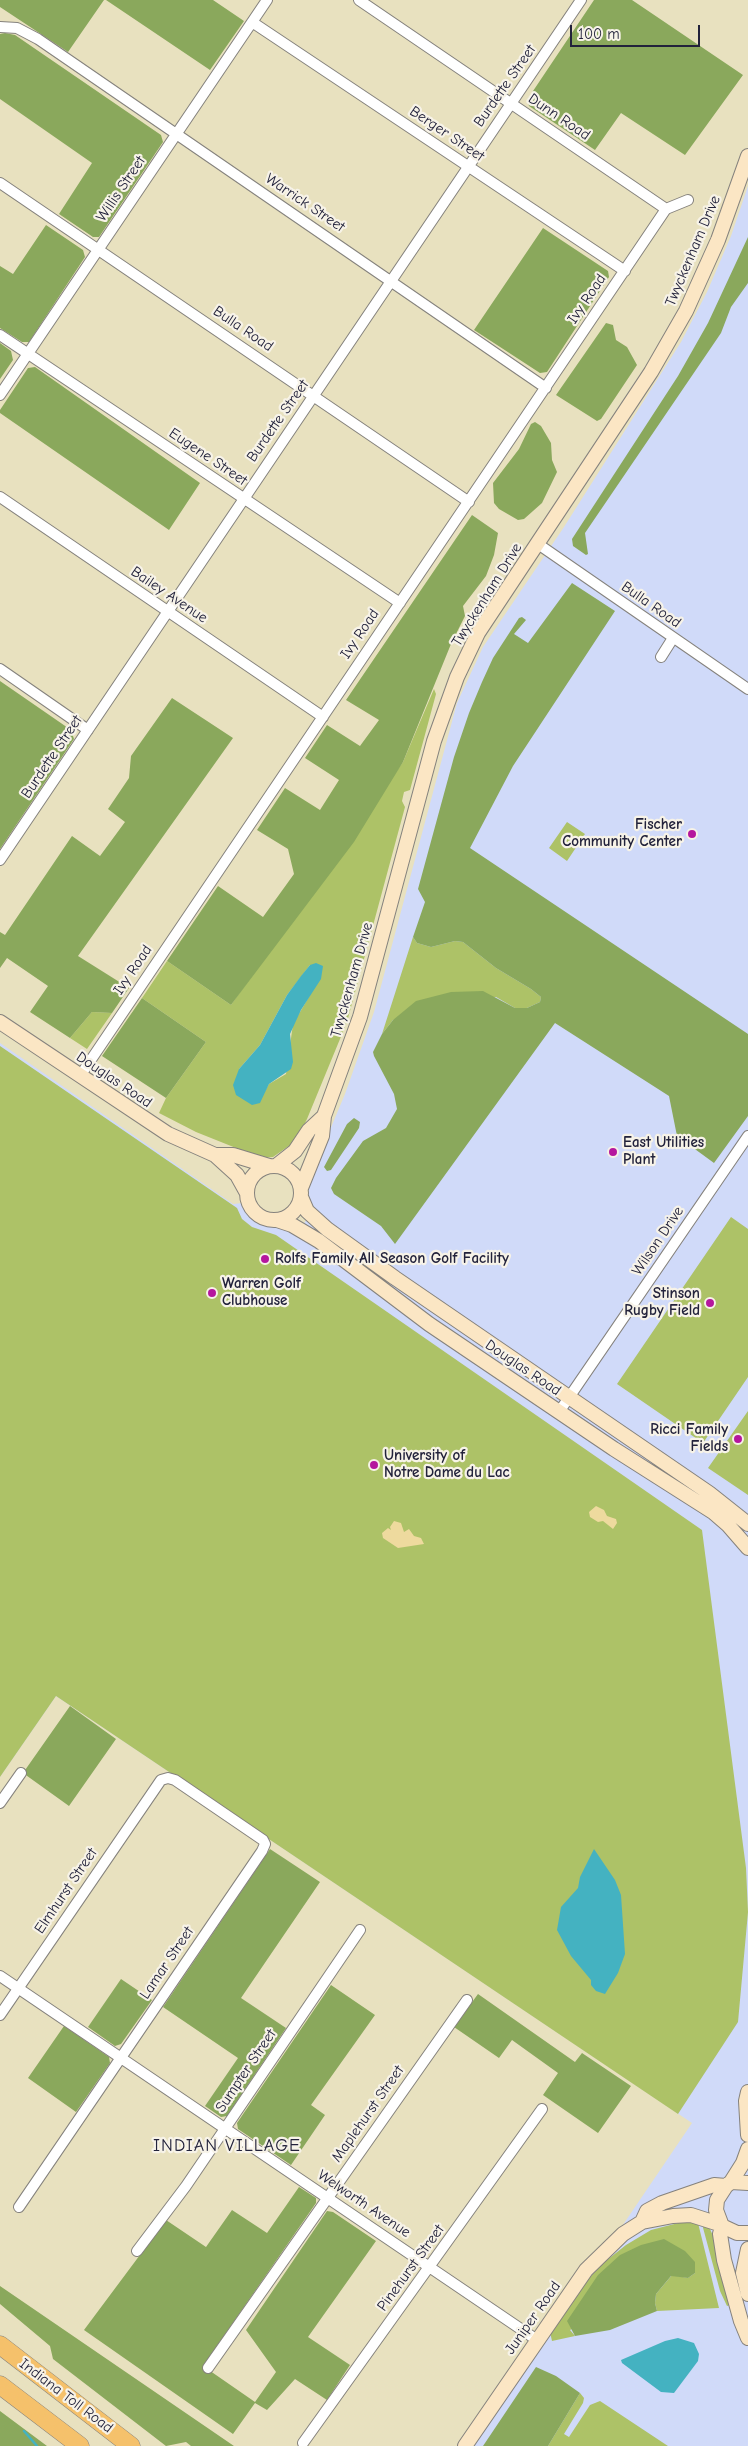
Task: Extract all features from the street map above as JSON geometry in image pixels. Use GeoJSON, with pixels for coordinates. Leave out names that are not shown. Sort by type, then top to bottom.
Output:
{"type":"FeatureCollection","features":[{"type":"Feature","properties":{"kind":"highway","name":"Indiana Toll Road"},"geometry":{"type":"LineString","coordinates":[[0,2345],[131,2446]]}},
{"type":"Feature","properties":{"kind":"highway","name":"Indiana Toll Road"},"geometry":{"type":"LineString","coordinates":[[0,2385],[80,2446]]}},
{"type":"Feature","properties":{"kind":"street","name":"Willis Street"},"geometry":{"type":"LineString","coordinates":[[0,394],[267,0]]}},
{"type":"Feature","properties":{"kind":"street","name":"Dunn Road"},"geometry":{"type":"LineString","coordinates":[[359,0],[666,210]]}},
{"type":"Feature","properties":{"kind":"street","name":"Burdette Street"},"geometry":{"type":"LineString","coordinates":[[0,860],[467,166],[581,0]]}},
{"type":"Feature","properties":{"kind":"street","name":"Berger Street"},"geometry":{"type":"LineString","coordinates":[[252,22],[625,270]]}},
{"type":"Feature","properties":{"kind":"street","name":"Warrick Street"},"geometry":{"type":"LineString","coordinates":[[0,27],[17,28],[46,45],[546,388]]}},
{"type":"Feature","properties":{"kind":"street","name":"Twyckenham Drive"},"geometry":{"type":"LineString","coordinates":[[301,1192],[322,1136],[324,1116],[360,1017],[434,741],[457,677],[478,634],[651,372],[686,311],[718,240],[748,156]]}},
{"type":"Feature","properties":{"kind":"street","name":"Bulla Road"},"geometry":{"type":"LineString","coordinates":[[0,183],[469,502]]}},
{"type":"Feature","properties":{"kind":"street"},"geometry":{"type":"LineString","coordinates":[[666,210],[688,200]]}},
{"type":"Feature","properties":{"kind":"street","name":"Ivy Road"},"geometry":{"type":"LineString","coordinates":[[80,1076],[666,210]]}},
{"type":"Feature","properties":{"kind":"street","name":"Eugene Street"},"geometry":{"type":"LineString","coordinates":[[0,335],[400,603]]}},
{"type":"Feature","properties":{"kind":"street","name":"Bailey Avenue"},"geometry":{"type":"LineString","coordinates":[[0,496],[323,717]]}},
{"type":"Feature","properties":{"kind":"street","name":"Bulla Road"},"geometry":{"type":"LineString","coordinates":[[538,544],[748,689]]}},
{"type":"Feature","properties":{"kind":"street"},"geometry":{"type":"LineString","coordinates":[[662,657],[673,638]]}},
{"type":"Feature","properties":{"kind":"street"},"geometry":{"type":"LineString","coordinates":[[0,670],[88,730]]}},
{"type":"Feature","properties":{"kind":"street","name":"Douglas Road"},"geometry":{"type":"LineString","coordinates":[[0,1022],[168,1134],[215,1155],[237,1175],[246,1193]]}},
{"type":"Feature","properties":{"kind":"street","name":"Twyckenham Drive"},"geometry":{"type":"LineString","coordinates":[[272,1166],[295,1151],[309,1130],[324,1116]]}},
{"type":"Feature","properties":{"kind":"street","name":"Wilson Drive"},"geometry":{"type":"LineString","coordinates":[[559,1412],[748,1136]]}},
{"type":"Feature","properties":{"kind":"street","name":"Douglas Road"},"geometry":{"type":"LineString","coordinates":[[215,1155],[233,1156],[272,1166]]}},
{"type":"Feature","properties":{"kind":"street"},"geometry":{"type":"LineString","coordinates":[[272,1166],[292,1173],[301,1192],[293,1212],[276,1220],[268,1219],[252,1210],[246,1193],[250,1178],[262,1168],[272,1166]]}},
{"type":"Feature","properties":{"kind":"street","name":"Douglas Road"},"geometry":{"type":"LineString","coordinates":[[301,1192],[307,1211],[320,1223],[395,1278],[709,1493],[748,1524]]}},
{"type":"Feature","properties":{"kind":"street","name":"Douglas Road"},"geometry":{"type":"LineString","coordinates":[[276,1220],[292,1226],[319,1241],[429,1324],[559,1412],[713,1512],[728,1525],[748,1548]]}},
{"type":"Feature","properties":{"kind":"street"},"geometry":{"type":"LineString","coordinates":[[0,1803],[21,1773]]}},
{"type":"Feature","properties":{"kind":"street","name":"Lamar Street"},"geometry":{"type":"LineString","coordinates":[[19,2207],[265,1844],[263,1840],[175,1780],[168,1778],[161,1780],[158,1784]]}},
{"type":"Feature","properties":{"kind":"street","name":"Elmhurst Street"},"geometry":{"type":"LineString","coordinates":[[0,2015],[158,1784]]}},
{"type":"Feature","properties":{"kind":"street","name":"Sumpter Street"},"geometry":{"type":"LineString","coordinates":[[137,2251],[225,2129],[360,1930]]}},
{"type":"Feature","properties":{"kind":"street","name":"Welworth Avenue"},"geometry":{"type":"LineString","coordinates":[[0,1976],[537,2340]]}},
{"type":"Feature","properties":{"kind":"street","name":"Maplehurst Street"},"geometry":{"type":"LineString","coordinates":[[208,2368],[467,2000]]}},
{"type":"Feature","properties":{"kind":"street"},"geometry":{"type":"LineString","coordinates":[[748,2092],[746,2101],[748,2135]]}},
{"type":"Feature","properties":{"kind":"street","name":"Pinehurst Street"},"geometry":{"type":"LineString","coordinates":[[303,2443],[542,2109]]}},
{"type":"Feature","properties":{"kind":"street"},"geometry":{"type":"LineString","coordinates":[[748,2149],[743,2164],[717,2200],[724,2260],[741,2321],[748,2338]]}},
{"type":"Feature","properties":{"kind":"street","name":"Juniper Road"},"geometry":{"type":"LineString","coordinates":[[642,2222],[647,2211],[662,2203],[714,2185],[748,2183]]}},
{"type":"Feature","properties":{"kind":"street","name":"Juniper Road"},"geometry":{"type":"LineString","coordinates":[[464,2446],[586,2270],[623,2234],[642,2222],[691,2215],[737,2233],[748,2233]]}},
{"type":"Feature","properties":{"kind":"street"},"geometry":{"type":"LineString","coordinates":[[748,2249],[743,2273],[748,2294]]}},
{"type":"Feature","properties":{"kind":"shaded area","name":"University of Notre Dame du Lac"},"geometry":{"type":"Polygon","coordinates":[[[748,186],[748,2446],[473,2446],[692,2123],[56,1696],[0,1777],[0,1043],[233,1204],[243,1203],[255,1219],[297,1234],[313,1210],[309,1200],[309,1180],[345,1094],[374,1012],[457,703],[483,647],[564,527],[681,342],[707,292],[731,236],[748,186]]]}},
{"type":"Feature","properties":{"kind":"green space"},"geometry":{"type":"Polygon","coordinates":[[[0,0],[104,0],[68,52],[0,7],[0,0]]]}},
{"type":"Feature","properties":{"kind":"green space"},"geometry":{"type":"Polygon","coordinates":[[[106,0],[213,0],[244,21],[210,70],[106,0]]]}},
{"type":"Feature","properties":{"kind":"green space"},"geometry":{"type":"Polygon","coordinates":[[[594,0],[632,0],[743,75],[685,155],[621,113],[595,150],[529,106],[527,100],[594,0]]]}},
{"type":"Feature","properties":{"kind":"green space"},"geometry":{"type":"Polygon","coordinates":[[[0,34],[15,35],[161,135],[163,142],[99,237],[93,237],[59,214],[92,163],[0,99],[0,34]]]}},
{"type":"Feature","properties":{"kind":"green space"},"geometry":{"type":"Polygon","coordinates":[[[46,225],[83,250],[85,257],[29,342],[22,342],[0,328],[0,266],[13,274],[46,225]]]}},
{"type":"Feature","properties":{"kind":"green space"},"geometry":{"type":"Polygon","coordinates":[[[543,228],[608,271],[609,277],[547,372],[540,373],[474,330],[543,228]]]}},
{"type":"Feature","properties":{"kind":"green space"},"geometry":{"type":"Polygon","coordinates":[[[748,237],[748,283],[731,307],[721,333],[585,533],[588,554],[586,555],[573,546],[572,539],[678,376],[708,323],[748,237]]]}},
{"type":"Feature","properties":{"kind":"green space"},"geometry":{"type":"Polygon","coordinates":[[[606,323],[613,325],[616,340],[627,347],[637,365],[601,419],[597,421],[556,395],[606,323]]]}},
{"type":"Feature","properties":{"kind":"green space"},"geometry":{"type":"Polygon","coordinates":[[[0,343],[11,351],[13,360],[0,379],[0,343]]]}},
{"type":"Feature","properties":{"kind":"green space"},"geometry":{"type":"Polygon","coordinates":[[[35,367],[200,483],[169,530],[0,413],[0,410],[28,368],[35,367]]]}},
{"type":"Feature","properties":{"kind":"green space"},"geometry":{"type":"Polygon","coordinates":[[[535,422],[541,426],[551,443],[552,460],[557,472],[542,503],[524,519],[518,520],[499,509],[494,503],[493,483],[519,449],[531,424],[535,422]]]}},
{"type":"Feature","properties":{"kind":"green space"},"geometry":{"type":"Polygon","coordinates":[[[472,515],[498,533],[494,555],[486,576],[463,606],[465,616],[451,644],[403,762],[354,842],[231,1005],[167,961],[218,886],[263,917],[294,874],[288,849],[257,830],[285,788],[320,810],[339,780],[305,758],[327,725],[360,746],[379,720],[346,700],[472,515]]]}},
{"type":"Feature","properties":{"kind":"green space"},"geometry":{"type":"Polygon","coordinates":[[[572,583],[615,611],[513,766],[470,848],[748,1034],[748,1116],[714,1163],[677,1136],[669,1096],[555,1023],[395,1244],[381,1226],[334,1194],[331,1188],[363,1141],[386,1128],[397,1109],[394,1094],[373,1052],[382,1034],[393,1020],[416,1001],[451,992],[483,991],[515,1008],[527,1008],[540,1002],[541,997],[531,989],[496,968],[463,942],[455,941],[431,947],[417,943],[413,937],[425,902],[418,889],[454,757],[482,682],[493,658],[519,618],[522,617],[526,620],[514,634],[528,643],[572,583]]]}},
{"type":"Feature","properties":{"kind":"green space"},"geometry":{"type":"Polygon","coordinates":[[[0,681],[71,730],[74,739],[0,849],[0,681]]]}},
{"type":"Feature","properties":{"kind":"green space"},"geometry":{"type":"Polygon","coordinates":[[[434,689],[436,694],[410,790],[404,792],[402,801],[405,807],[347,1022],[296,1141],[273,1157],[261,1158],[196,1132],[159,1113],[166,1098],[206,1042],[142,998],[167,961],[231,1005],[403,762],[434,689]],[[310,965],[287,995],[260,1045],[239,1069],[265,1091],[269,1084],[286,1074],[293,1024],[310,995],[310,965]]]}},
{"type":"Feature","properties":{"kind":"green space"},"geometry":{"type":"Polygon","coordinates":[[[172,698],[233,738],[78,956],[129,988],[112,1013],[92,1012],[70,1038],[30,1012],[48,986],[7,958],[0,968],[0,932],[5,935],[72,836],[100,856],[125,822],[108,809],[129,778],[131,756],[172,698]]]}},
{"type":"Feature","properties":{"kind":"green space"},"geometry":{"type":"Polygon","coordinates":[[[567,822],[585,834],[567,861],[549,848],[567,822]]]}},
{"type":"Feature","properties":{"kind":"green space"},"geometry":{"type":"Polygon","coordinates":[[[413,937],[417,943],[431,947],[455,941],[463,942],[496,968],[531,989],[541,997],[540,1002],[527,1008],[515,1008],[496,997],[393,1020],[382,1034],[413,937]]]}},
{"type":"Feature","properties":{"kind":"green space"},"geometry":{"type":"Polygon","coordinates":[[[142,998],[206,1042],[166,1098],[102,1056],[142,998]]]}},
{"type":"Feature","properties":{"kind":"green space"},"geometry":{"type":"Polygon","coordinates":[[[92,1012],[112,1013],[87,1049],[70,1038],[92,1012]]]}},
{"type":"Feature","properties":{"kind":"green space"},"geometry":{"type":"Polygon","coordinates":[[[0,1046],[237,1208],[242,1219],[252,1227],[276,1235],[702,1530],[746,1868],[748,1912],[738,2022],[678,2114],[56,1696],[0,1777],[0,1046]]]}},
{"type":"Feature","properties":{"kind":"green space"},"geometry":{"type":"Polygon","coordinates":[[[354,1118],[360,1122],[359,1128],[331,1170],[327,1171],[324,1167],[347,1124],[354,1118]]]}},
{"type":"Feature","properties":{"kind":"green space","name":"Stinson Rugby Field"},"geometry":{"type":"Polygon","coordinates":[[[731,1217],[748,1229],[748,1377],[703,1443],[617,1384],[731,1217]]]}},
{"type":"Feature","properties":{"kind":"green space","name":"Ricci Family Fields"},"geometry":{"type":"Polygon","coordinates":[[[748,1411],[748,1495],[708,1468],[748,1411]]]}},
{"type":"Feature","properties":{"kind":"green space"},"geometry":{"type":"Polygon","coordinates":[[[70,1706],[116,1739],[69,1806],[23,1773],[70,1706]]]}},
{"type":"Feature","properties":{"kind":"green space"},"geometry":{"type":"Polygon","coordinates":[[[270,1849],[320,1882],[241,1998],[286,2028],[227,2116],[221,2117],[205,2106],[238,2058],[163,2007],[270,1849]]]}},
{"type":"Feature","properties":{"kind":"green space"},"geometry":{"type":"Polygon","coordinates":[[[121,1979],[152,2000],[121,2044],[115,2046],[88,2027],[121,1979]]]}},
{"type":"Feature","properties":{"kind":"green space"},"geometry":{"type":"Polygon","coordinates":[[[331,1985],[375,2015],[311,2105],[325,2115],[291,2165],[238,2129],[237,2123],[331,1985]]]}},
{"type":"Feature","properties":{"kind":"green space"},"geometry":{"type":"Polygon","coordinates":[[[478,1994],[575,2062],[582,2053],[631,2086],[598,2133],[543,2095],[558,2073],[512,2040],[499,2058],[454,2027],[478,1994]]]}},
{"type":"Feature","properties":{"kind":"green space"},"geometry":{"type":"Polygon","coordinates":[[[64,2026],[109,2057],[110,2063],[76,2112],[28,2078],[64,2026]]]}},
{"type":"Feature","properties":{"kind":"green space"},"geometry":{"type":"Polygon","coordinates":[[[299,2187],[316,2198],[316,2203],[203,2366],[255,2402],[276,2372],[246,2330],[327,2211],[333,2212],[376,2241],[308,2337],[350,2365],[327,2400],[295,2379],[267,2410],[255,2403],[233,2434],[84,2330],[166,2220],[206,2247],[232,2210],[267,2233],[299,2187]]]}},
{"type":"Feature","properties":{"kind":"green space"},"geometry":{"type":"Polygon","coordinates":[[[686,2221],[698,2223],[719,2308],[657,2311],[655,2303],[656,2294],[672,2275],[688,2278],[695,2273],[695,2262],[570,2330],[575,2336],[552,2341],[550,2332],[589,2278],[602,2264],[626,2245],[651,2230],[686,2221]]]}},
{"type":"Feature","properties":{"kind":"green space"},"geometry":{"type":"Polygon","coordinates":[[[702,2224],[710,2229],[714,2238],[730,2305],[727,2306],[720,2291],[702,2224]]]}},
{"type":"Feature","properties":{"kind":"green space"},"geometry":{"type":"Polygon","coordinates":[[[664,2239],[685,2251],[695,2262],[695,2273],[688,2278],[671,2276],[656,2294],[655,2303],[657,2311],[610,2330],[575,2336],[567,2321],[598,2275],[620,2255],[641,2245],[664,2239]]]}},
{"type":"Feature","properties":{"kind":"green space"},"geometry":{"type":"Polygon","coordinates":[[[0,2286],[234,2446],[191,2446],[186,2442],[166,2446],[53,2359],[50,2346],[0,2304],[0,2286]]]}},
{"type":"Feature","properties":{"kind":"green space"},"geometry":{"type":"Polygon","coordinates":[[[536,2367],[556,2376],[580,2393],[548,2446],[483,2446],[536,2367]]]}},
{"type":"Feature","properties":{"kind":"green space"},"geometry":{"type":"Polygon","coordinates":[[[580,2393],[584,2398],[583,2403],[564,2434],[569,2437],[590,2405],[600,2401],[668,2446],[548,2446],[580,2393]]]}},
{"type":"Feature","properties":{"kind":"green space"},"geometry":{"type":"Polygon","coordinates":[[[0,2411],[47,2446],[0,2446],[0,2411]]]}},
{"type":"Feature","properties":{"kind":"sand"},"geometry":{"type":"Polygon","coordinates":[[[596,1506],[604,1510],[607,1516],[616,1519],[617,1523],[613,1529],[603,1521],[598,1522],[590,1517],[589,1512],[596,1506]]]}},
{"type":"Feature","properties":{"kind":"sand"},"geometry":{"type":"Polygon","coordinates":[[[394,1521],[401,1523],[404,1532],[409,1529],[414,1536],[421,1538],[424,1544],[398,1548],[383,1538],[382,1533],[388,1528],[391,1530],[390,1527],[394,1521]]]}},
{"type":"Feature","properties":{"kind":"water"},"geometry":{"type":"Polygon","coordinates":[[[316,963],[323,966],[321,979],[301,1010],[290,1034],[293,1062],[291,1069],[269,1084],[260,1103],[252,1105],[236,1095],[233,1085],[239,1069],[260,1045],[287,995],[310,965],[316,963]]]}},
{"type":"Feature","properties":{"kind":"water"},"geometry":{"type":"Polygon","coordinates":[[[594,1849],[615,1880],[621,1895],[625,1954],[618,1973],[605,1994],[596,1991],[591,1985],[591,1980],[571,1956],[557,1930],[561,1907],[578,1888],[580,1877],[594,1849]]]}},
{"type":"Feature","properties":{"kind":"water"},"geometry":{"type":"Polygon","coordinates":[[[678,2338],[694,2343],[699,2354],[698,2361],[674,2393],[661,2392],[622,2363],[621,2360],[665,2341],[678,2338]]]}},
{"type":"Feature","properties":{"kind":"waterway"},"geometry":{"type":"LineString","coordinates":[[24,2431],[37,2446]]}},
{"type":"Feature","properties":{"kind":"place","name":"Fischer Community Center"},"geometry":{"type":"Point","coordinates":[692,834]}},
{"type":"Feature","properties":{"kind":"place","name":"East Utilities Plant"},"geometry":{"type":"Point","coordinates":[613,1152]}},
{"type":"Feature","properties":{"kind":"place","name":"Rolfs Family All Season Golf Facility"},"geometry":{"type":"Point","coordinates":[265,1259]}},
{"type":"Feature","properties":{"kind":"place","name":"Warren Golf Clubhouse"},"geometry":{"type":"Point","coordinates":[212,1293]}},
{"type":"Feature","properties":{"kind":"place","name":"Stinson Rugby Field"},"geometry":{"type":"Point","coordinates":[710,1303]}},
{"type":"Feature","properties":{"kind":"place","name":"Ricci Family Fields"},"geometry":{"type":"Point","coordinates":[738,1439]}},
{"type":"Feature","properties":{"kind":"place","name":"University of Notre Dame du Lac"},"geometry":{"type":"Point","coordinates":[374,1465]}},
{"type":"Feature","properties":{"kind":"district","name":"INDIAN VILLAGE"},"geometry":{"type":"Point","coordinates":[227,2146]}}]}
